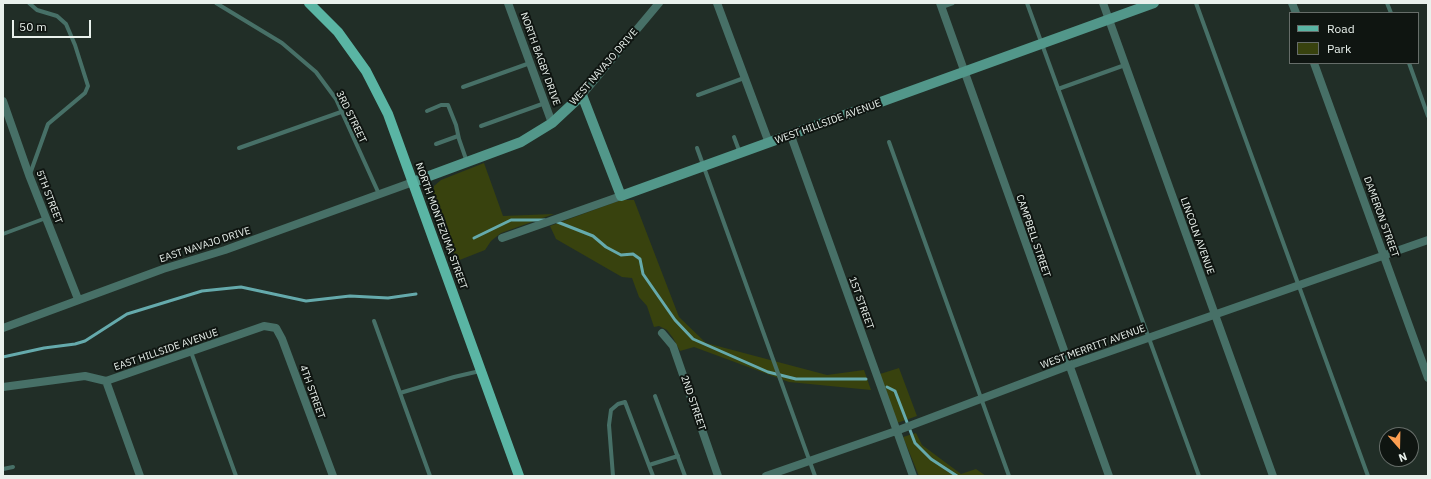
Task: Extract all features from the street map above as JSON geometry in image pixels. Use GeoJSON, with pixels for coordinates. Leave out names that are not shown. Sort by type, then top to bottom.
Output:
{"type":"FeatureCollection","features":[{"type":"Feature","properties":{"kind":"main road","name":"NORTH MONTEZUMA STREET"},"geometry":{"type":"LineString","coordinates":[[309,3],[338,32],[366,71],[388,114],[519,476]]}},
{"type":"Feature","properties":{"kind":"street","name":"NORTH BAGBY DRIVE"},"geometry":{"type":"LineString","coordinates":[[508,3],[552,122]]}},
{"type":"Feature","properties":{"kind":"street","name":"WEST NAVAJO DRIVE"},"geometry":{"type":"LineString","coordinates":[[413,182],[521,142],[552,122],[582,95],[659,3]]}},
{"type":"Feature","properties":{"kind":"street"},"geometry":{"type":"LineString","coordinates":[[717,3],[769,143]]}},
{"type":"Feature","properties":{"kind":"street","name":"LINCOLN AVENUE"},"geometry":{"type":"LineString","coordinates":[[1103,3],[1214,316],[1273,476]]}},
{"type":"Feature","properties":{"kind":"street","name":"WEST HILLSIDE AVENUE"},"geometry":{"type":"LineString","coordinates":[[502,238],[791,136],[1154,3]]}},
{"type":"Feature","properties":{"kind":"street","name":"CAMPBELL STREET"},"geometry":{"type":"LineString","coordinates":[[941,5],[1068,366],[1109,476]]}},
{"type":"Feature","properties":{"kind":"street","name":"DAMERON STREET"},"geometry":{"type":"LineString","coordinates":[[1314,64],[1428,378]]}},
{"type":"Feature","properties":{"kind":"street"},"geometry":{"type":"LineString","coordinates":[[582,95],[621,196]]}},
{"type":"Feature","properties":{"kind":"street","name":"5TH STREET"},"geometry":{"type":"LineString","coordinates":[[3,101],[29,175],[78,299]]}},
{"type":"Feature","properties":{"kind":"street","name":"1ST STREET"},"geometry":{"type":"LineString","coordinates":[[791,136],[898,430],[913,476]]}},
{"type":"Feature","properties":{"kind":"street","name":"EAST NAVAJO DRIVE"},"geometry":{"type":"LineString","coordinates":[[3,328],[78,299],[163,269],[225,250],[413,182]]}},
{"type":"Feature","properties":{"kind":"street","name":"WEST MERRITT AVENUE"},"geometry":{"type":"LineString","coordinates":[[766,476],[916,424],[1068,366],[1428,240]]}},
{"type":"Feature","properties":{"kind":"street","name":"EAST HILLSIDE AVENUE"},"geometry":{"type":"LineString","coordinates":[[3,387],[85,376],[106,381],[264,326]]}},
{"type":"Feature","properties":{"kind":"street","name":"4TH STREET"},"geometry":{"type":"LineString","coordinates":[[264,326],[276,328],[282,339],[333,476]]}},
{"type":"Feature","properties":{"kind":"street","name":"2ND STREET"},"geometry":{"type":"LineString","coordinates":[[662,333],[673,346],[718,476]]}},
{"type":"Feature","properties":{"kind":"street"},"geometry":{"type":"LineString","coordinates":[[106,381],[140,476]]}},
{"type":"Feature","properties":{"kind":"lane"},"geometry":{"type":"LineString","coordinates":[[29,3],[37,10],[57,16],[66,24],[75,45],[88,86],[85,93],[48,124],[29,175]]}},
{"type":"Feature","properties":{"kind":"lane","name":"3RD STREET"},"geometry":{"type":"LineString","coordinates":[[216,3],[282,43],[316,72],[336,99],[378,194]]}},
{"type":"Feature","properties":{"kind":"lane"},"geometry":{"type":"LineString","coordinates":[[941,5],[953,3]]}},
{"type":"Feature","properties":{"kind":"lane"},"geometry":{"type":"LineString","coordinates":[[1027,3],[1199,476]]}},
{"type":"Feature","properties":{"kind":"lane"},"geometry":{"type":"LineString","coordinates":[[1196,3],[1300,285],[1368,476]]}},
{"type":"Feature","properties":{"kind":"lane"},"geometry":{"type":"LineString","coordinates":[[463,87],[530,63]]}},
{"type":"Feature","properties":{"kind":"lane"},"geometry":{"type":"LineString","coordinates":[[1409,64],[1428,116]]}},
{"type":"Feature","properties":{"kind":"lane"},"geometry":{"type":"LineString","coordinates":[[1058,89],[1125,65]]}},
{"type":"Feature","properties":{"kind":"lane"},"geometry":{"type":"LineString","coordinates":[[698,95],[745,78]]}},
{"type":"Feature","properties":{"kind":"lane"},"geometry":{"type":"LineString","coordinates":[[481,126],[545,103]]}},
{"type":"Feature","properties":{"kind":"lane"},"geometry":{"type":"LineString","coordinates":[[427,111],[448,105],[456,125],[458,136],[467,162]]}},
{"type":"Feature","properties":{"kind":"lane"},"geometry":{"type":"LineString","coordinates":[[239,148],[341,112]]}},
{"type":"Feature","properties":{"kind":"lane"},"geometry":{"type":"LineString","coordinates":[[436,144],[458,136]]}},
{"type":"Feature","properties":{"kind":"lane"},"geometry":{"type":"LineString","coordinates":[[734,137],[740,154]]}},
{"type":"Feature","properties":{"kind":"lane"},"geometry":{"type":"LineString","coordinates":[[889,142],[980,400],[1009,476]]}},
{"type":"Feature","properties":{"kind":"lane"},"geometry":{"type":"LineString","coordinates":[[697,148],[815,476]]}},
{"type":"Feature","properties":{"kind":"lane"},"geometry":{"type":"LineString","coordinates":[[3,234],[46,218]]}},
{"type":"Feature","properties":{"kind":"lane"},"geometry":{"type":"LineString","coordinates":[[374,321],[430,476]]}},
{"type":"Feature","properties":{"kind":"lane"},"geometry":{"type":"LineString","coordinates":[[191,352],[236,476]]}},
{"type":"Feature","properties":{"kind":"lane"},"geometry":{"type":"LineString","coordinates":[[400,393],[480,371]]}},
{"type":"Feature","properties":{"kind":"lane"},"geometry":{"type":"LineString","coordinates":[[655,396],[685,476]]}},
{"type":"Feature","properties":{"kind":"lane"},"geometry":{"type":"LineString","coordinates":[[613,476],[609,425],[611,410],[618,404],[626,402],[652,475],[646,476]]}},
{"type":"Feature","properties":{"kind":"lane"},"geometry":{"type":"LineString","coordinates":[[649,465],[678,456]]}},
{"type":"Feature","properties":{"kind":"lane"},"geometry":{"type":"LineString","coordinates":[[3,469],[13,468]]}},
{"type":"Feature","properties":{"kind":"green space"},"geometry":{"type":"Polygon","coordinates":[[[484,163],[503,216],[554,214],[501,233],[491,241],[485,250],[457,261],[433,196],[434,186],[441,180],[484,163]]]}},
{"type":"Feature","properties":{"kind":"green space"},"geometry":{"type":"Polygon","coordinates":[[[621,200],[634,200],[679,317],[706,343],[827,375],[864,370],[871,390],[789,382],[694,347],[680,351],[667,330],[659,326],[654,327],[647,306],[639,297],[632,278],[622,277],[556,239],[550,226],[621,200]]]}},
{"type":"Feature","properties":{"kind":"green space"},"geometry":{"type":"Polygon","coordinates":[[[899,368],[917,416],[897,423],[880,374],[899,368]]]}},
{"type":"Feature","properties":{"kind":"green space"},"geometry":{"type":"Polygon","coordinates":[[[916,433],[922,445],[961,474],[976,469],[986,476],[919,476],[903,437],[916,433]]]}},
{"type":"Feature","properties":{"kind":"waterway"},"geometry":{"type":"LineString","coordinates":[[474,238],[511,220],[545,220]]}},
{"type":"Feature","properties":{"kind":"waterway"},"geometry":{"type":"LineString","coordinates":[[555,221],[593,236],[606,247],[621,255],[633,254],[640,259],[643,274],[675,320],[693,339],[768,372],[796,379],[866,379]]}},
{"type":"Feature","properties":{"kind":"waterway"},"geometry":{"type":"LineString","coordinates":[[3,357],[85,341],[127,314],[202,291],[241,287],[306,301],[350,296],[388,298],[416,294]]}},
{"type":"Feature","properties":{"kind":"waterway"},"geometry":{"type":"LineString","coordinates":[[887,387],[895,391],[915,443],[931,459],[957,476]]}}]}
